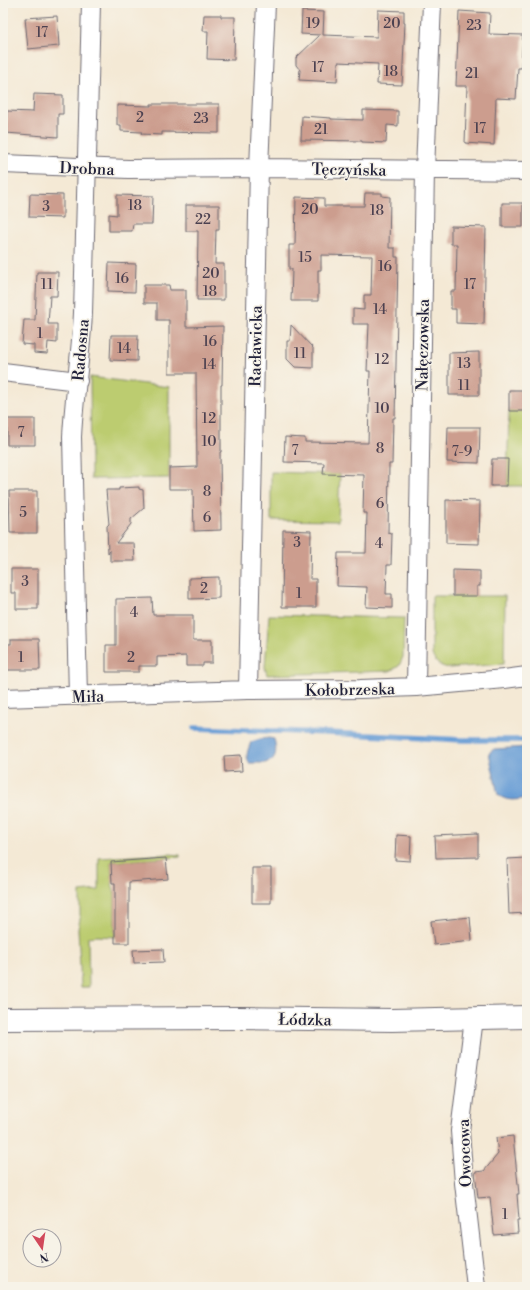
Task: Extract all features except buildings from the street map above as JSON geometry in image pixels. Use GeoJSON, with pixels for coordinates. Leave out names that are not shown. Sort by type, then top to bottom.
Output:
{"type":"FeatureCollection","features":[{"type":"Feature","properties":{"kind":"main road","name":"Łódzka"},"geometry":{"type":"LineString","coordinates":[[3,1020],[82,1018],[238,1018],[392,1020],[527,1017]]}},
{"type":"Feature","properties":{"kind":"street","name":"Radosna"},"geometry":{"type":"LineString","coordinates":[[78,696],[72,437],[73,409],[78,381],[83,312],[91,3]]}},
{"type":"Feature","properties":{"kind":"street","name":"Racławicka"},"geometry":{"type":"LineString","coordinates":[[248,690],[259,168],[266,3]]}},
{"type":"Feature","properties":{"kind":"street","name":"Nałęczowska"},"geometry":{"type":"LineString","coordinates":[[416,687],[425,170],[432,3]]}},
{"type":"Feature","properties":{"kind":"street","name":"Drobna"},"geometry":{"type":"LineString","coordinates":[[3,164],[86,168],[171,168]]}},
{"type":"Feature","properties":{"kind":"street","name":"Tęczyńska"},"geometry":{"type":"LineString","coordinates":[[171,168],[527,171]]}},
{"type":"Feature","properties":{"kind":"street"},"geometry":{"type":"LineString","coordinates":[[3,372],[78,381]]}},
{"type":"Feature","properties":{"kind":"street","name":"Kołobrzeska"},"geometry":{"type":"LineString","coordinates":[[173,693],[416,687],[527,676]]}},
{"type":"Feature","properties":{"kind":"street","name":"Miła"},"geometry":{"type":"LineString","coordinates":[[3,698],[173,693]]}},
{"type":"Feature","properties":{"kind":"street","name":"Owocowa"},"geometry":{"type":"LineString","coordinates":[[474,1018],[460,1131],[464,1183],[476,1287]]}},
{"type":"Feature","properties":{"kind":"green space"},"geometry":{"type":"Polygon","coordinates":[[[90,377],[169,387],[169,478],[91,479],[90,377]]]}},
{"type":"Feature","properties":{"kind":"green space"},"geometry":{"type":"Polygon","coordinates":[[[509,411],[527,411],[527,486],[507,486],[509,411]]]}},
{"type":"Feature","properties":{"kind":"green space"},"geometry":{"type":"Polygon","coordinates":[[[271,472],[340,474],[338,521],[271,520],[271,472]]]}},
{"type":"Feature","properties":{"kind":"green space"},"geometry":{"type":"Polygon","coordinates":[[[432,596],[505,596],[504,664],[449,668],[436,662],[432,654],[432,596]]]}},
{"type":"Feature","properties":{"kind":"green space"},"geometry":{"type":"Polygon","coordinates":[[[269,615],[404,618],[403,657],[399,666],[390,671],[267,675],[265,667],[269,615]]]}},
{"type":"Feature","properties":{"kind":"green space"},"geometry":{"type":"Polygon","coordinates":[[[169,854],[180,855],[180,857],[111,862],[112,883],[115,895],[115,937],[88,937],[89,987],[81,987],[78,929],[80,919],[80,892],[99,890],[99,858],[169,854]]]}},
{"type":"Feature","properties":{"kind":"water"},"geometry":{"type":"Polygon","coordinates":[[[269,738],[274,739],[275,744],[276,752],[273,760],[265,763],[249,763],[247,755],[251,742],[269,738]]]}},
{"type":"Feature","properties":{"kind":"water"},"geometry":{"type":"Polygon","coordinates":[[[527,747],[527,798],[512,800],[505,799],[498,795],[489,753],[494,749],[527,747]]]}},
{"type":"Feature","properties":{"kind":"waterway"},"geometry":{"type":"LineString","coordinates":[[194,728],[463,740],[527,740]]}}]}
